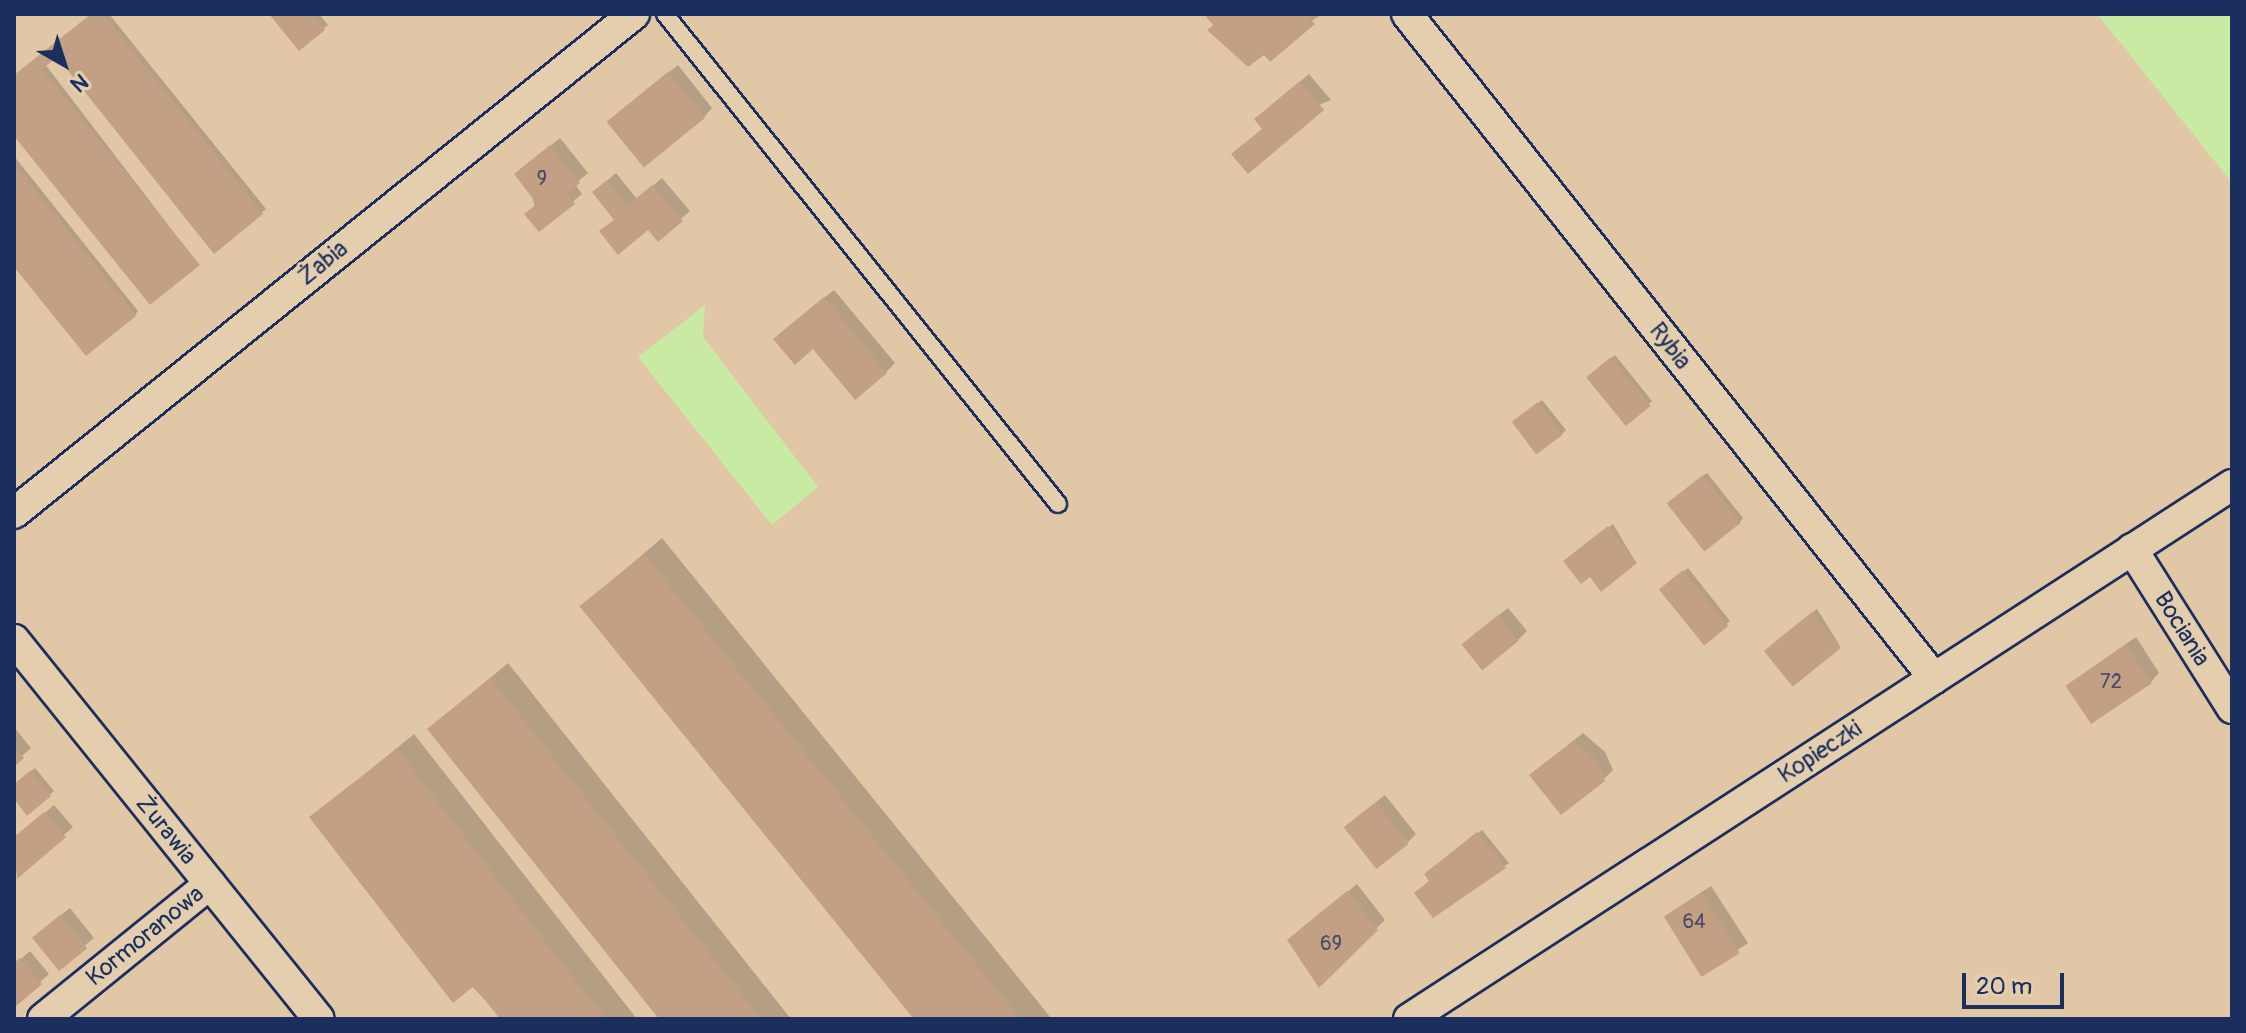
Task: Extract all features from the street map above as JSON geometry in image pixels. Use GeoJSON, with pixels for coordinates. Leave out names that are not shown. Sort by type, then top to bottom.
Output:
{"type":"FeatureCollection","features":[{"type":"Feature","properties":{"kind":"street","name":"Żabia"},"geometry":{"type":"LineString","coordinates":[[14,513],[634,14]]}},
{"type":"Feature","properties":{"kind":"street","name":"Rybia"},"geometry":{"type":"LineString","coordinates":[[1407,14],[1934,678]]}},
{"type":"Feature","properties":{"kind":"street","name":"Kopieczki"},"geometry":{"type":"LineString","coordinates":[[1409,1019],[2232,485]]}},
{"type":"Feature","properties":{"kind":"street","name":"Bociania"},"geometry":{"type":"LineString","coordinates":[[2132,549],[2232,708]]}},
{"type":"Feature","properties":{"kind":"street","name":"Żurawia"},"geometry":{"type":"LineString","coordinates":[[14,640],[319,1019]]}},
{"type":"Feature","properties":{"kind":"street","name":"Kormoranowa"},"geometry":{"type":"LineString","coordinates":[[43,1019],[210,884]]}},
{"type":"Feature","properties":{"kind":"lane"},"geometry":{"type":"LineString","coordinates":[[665,14],[1058,504]]}},
{"type":"Feature","properties":{"kind":"green space"},"geometry":{"type":"Polygon","coordinates":[[[2097,14],[2232,14],[2232,183],[2097,14]]]}},
{"type":"Feature","properties":{"kind":"green space"},"geometry":{"type":"Polygon","coordinates":[[[705,305],[703,337],[818,487],[772,525],[638,357],[705,305]]]}},
{"type":"Feature","properties":{"kind":"building"},"geometry":{"type":"Polygon","coordinates":[[[91,14],[103,14],[263,214],[214,254],[57,57],[42,69],[200,265],[150,305],[14,136],[14,75],[91,14]]]}},
{"type":"Feature","properties":{"kind":"building"},"geometry":{"type":"Polygon","coordinates":[[[269,14],[313,14],[325,30],[299,51],[269,14]]]}},
{"type":"Feature","properties":{"kind":"building"},"geometry":{"type":"Polygon","coordinates":[[[1204,14],[1306,14],[1315,24],[1270,62],[1264,55],[1248,67],[1207,30],[1213,25],[1204,14]]]}},
{"type":"Feature","properties":{"kind":"building"},"geometry":{"type":"Polygon","coordinates":[[[668,72],[705,118],[644,168],[607,122],[668,72]]]}},
{"type":"Feature","properties":{"kind":"building"},"geometry":{"type":"Polygon","coordinates":[[[1300,81],[1324,110],[1248,174],[1231,154],[1262,129],[1254,119],[1300,81]]]}},
{"type":"Feature","properties":{"kind":"building"},"geometry":{"type":"Polygon","coordinates":[[[550,145],[580,183],[567,193],[575,204],[539,232],[524,214],[537,204],[514,174],[550,145]]]}},
{"type":"Feature","properties":{"kind":"building"},"geometry":{"type":"Polygon","coordinates":[[[14,164],[136,316],[86,356],[14,267],[14,164]]]}},
{"type":"Feature","properties":{"kind":"building"},"geometry":{"type":"Polygon","coordinates":[[[607,180],[627,206],[652,185],[683,221],[658,242],[648,230],[618,255],[599,231],[614,220],[592,192],[607,180]]]}},
{"type":"Feature","properties":{"kind":"building"},"geometry":{"type":"Polygon","coordinates":[[[824,297],[887,373],[855,400],[813,349],[795,365],[773,339],[824,297]]]}},
{"type":"Feature","properties":{"kind":"building"},"geometry":{"type":"Polygon","coordinates":[[[1611,357],[1651,406],[1626,426],[1586,377],[1611,357]]]}},
{"type":"Feature","properties":{"kind":"building"},"geometry":{"type":"Polygon","coordinates":[[[1538,402],[1563,435],[1536,455],[1512,422],[1538,402]]]}},
{"type":"Feature","properties":{"kind":"building"},"geometry":{"type":"Polygon","coordinates":[[[1703,475],[1741,523],[1704,551],[1667,503],[1703,475]]]}},
{"type":"Feature","properties":{"kind":"building"},"geometry":{"type":"Polygon","coordinates":[[[1608,526],[1637,563],[1601,592],[1590,577],[1581,584],[1563,561],[1608,526]]]}},
{"type":"Feature","properties":{"kind":"building"},"geometry":{"type":"Polygon","coordinates":[[[644,554],[1021,1019],[914,1019],[579,606],[644,554]]]}},
{"type":"Feature","properties":{"kind":"building"},"geometry":{"type":"Polygon","coordinates":[[[1683,570],[1728,626],[1704,645],[1659,590],[1683,570]]]}},
{"type":"Feature","properties":{"kind":"building"},"geometry":{"type":"Polygon","coordinates":[[[1812,612],[1841,648],[1793,687],[1764,651],[1812,612]]]}},
{"type":"Feature","properties":{"kind":"building"},"geometry":{"type":"Polygon","coordinates":[[[1498,615],[1519,641],[1482,670],[1461,645],[1498,615]]]}},
{"type":"Feature","properties":{"kind":"building"},"geometry":{"type":"Polygon","coordinates":[[[2126,645],[2152,683],[2091,724],[2065,686],[2126,645]]]}},
{"type":"Feature","properties":{"kind":"building"},"geometry":{"type":"Polygon","coordinates":[[[490,678],[762,1019],[659,1019],[427,729],[490,678]]]}},
{"type":"Feature","properties":{"kind":"building"},"geometry":{"type":"Polygon","coordinates":[[[1573,741],[1597,760],[1605,781],[1561,815],[1529,775],[1573,741]]]}},
{"type":"Feature","properties":{"kind":"building"},"geometry":{"type":"Polygon","coordinates":[[[14,746],[24,758],[14,767],[14,746]]]}},
{"type":"Feature","properties":{"kind":"building"},"geometry":{"type":"Polygon","coordinates":[[[397,749],[606,1019],[500,1019],[474,986],[453,1003],[309,817],[397,749]]]}},
{"type":"Feature","properties":{"kind":"building"},"geometry":{"type":"Polygon","coordinates":[[[31,770],[51,796],[27,816],[14,799],[14,784],[31,770]]]}},
{"type":"Feature","properties":{"kind":"building"},"geometry":{"type":"Polygon","coordinates":[[[1376,802],[1409,844],[1376,869],[1344,827],[1376,802]]]}},
{"type":"Feature","properties":{"kind":"building"},"geometry":{"type":"Polygon","coordinates":[[[44,812],[66,837],[17,879],[14,837],[44,812]]]}},
{"type":"Feature","properties":{"kind":"building"},"geometry":{"type":"Polygon","coordinates":[[[1477,832],[1506,868],[1433,918],[1414,893],[1429,881],[1424,874],[1477,832]]]}},
{"type":"Feature","properties":{"kind":"building"},"geometry":{"type":"Polygon","coordinates":[[[1347,891],[1378,930],[1319,988],[1287,940],[1347,891]]]}},
{"type":"Feature","properties":{"kind":"building"},"geometry":{"type":"Polygon","coordinates":[[[1702,893],[1740,953],[1701,977],[1664,917],[1702,893]]]}},
{"type":"Feature","properties":{"kind":"building"},"geometry":{"type":"Polygon","coordinates":[[[60,915],[87,948],[59,971],[32,938],[60,915]]]}},
{"type":"Feature","properties":{"kind":"building"},"geometry":{"type":"Polygon","coordinates":[[[20,958],[42,984],[14,1008],[14,963],[20,958]]]}}]}
